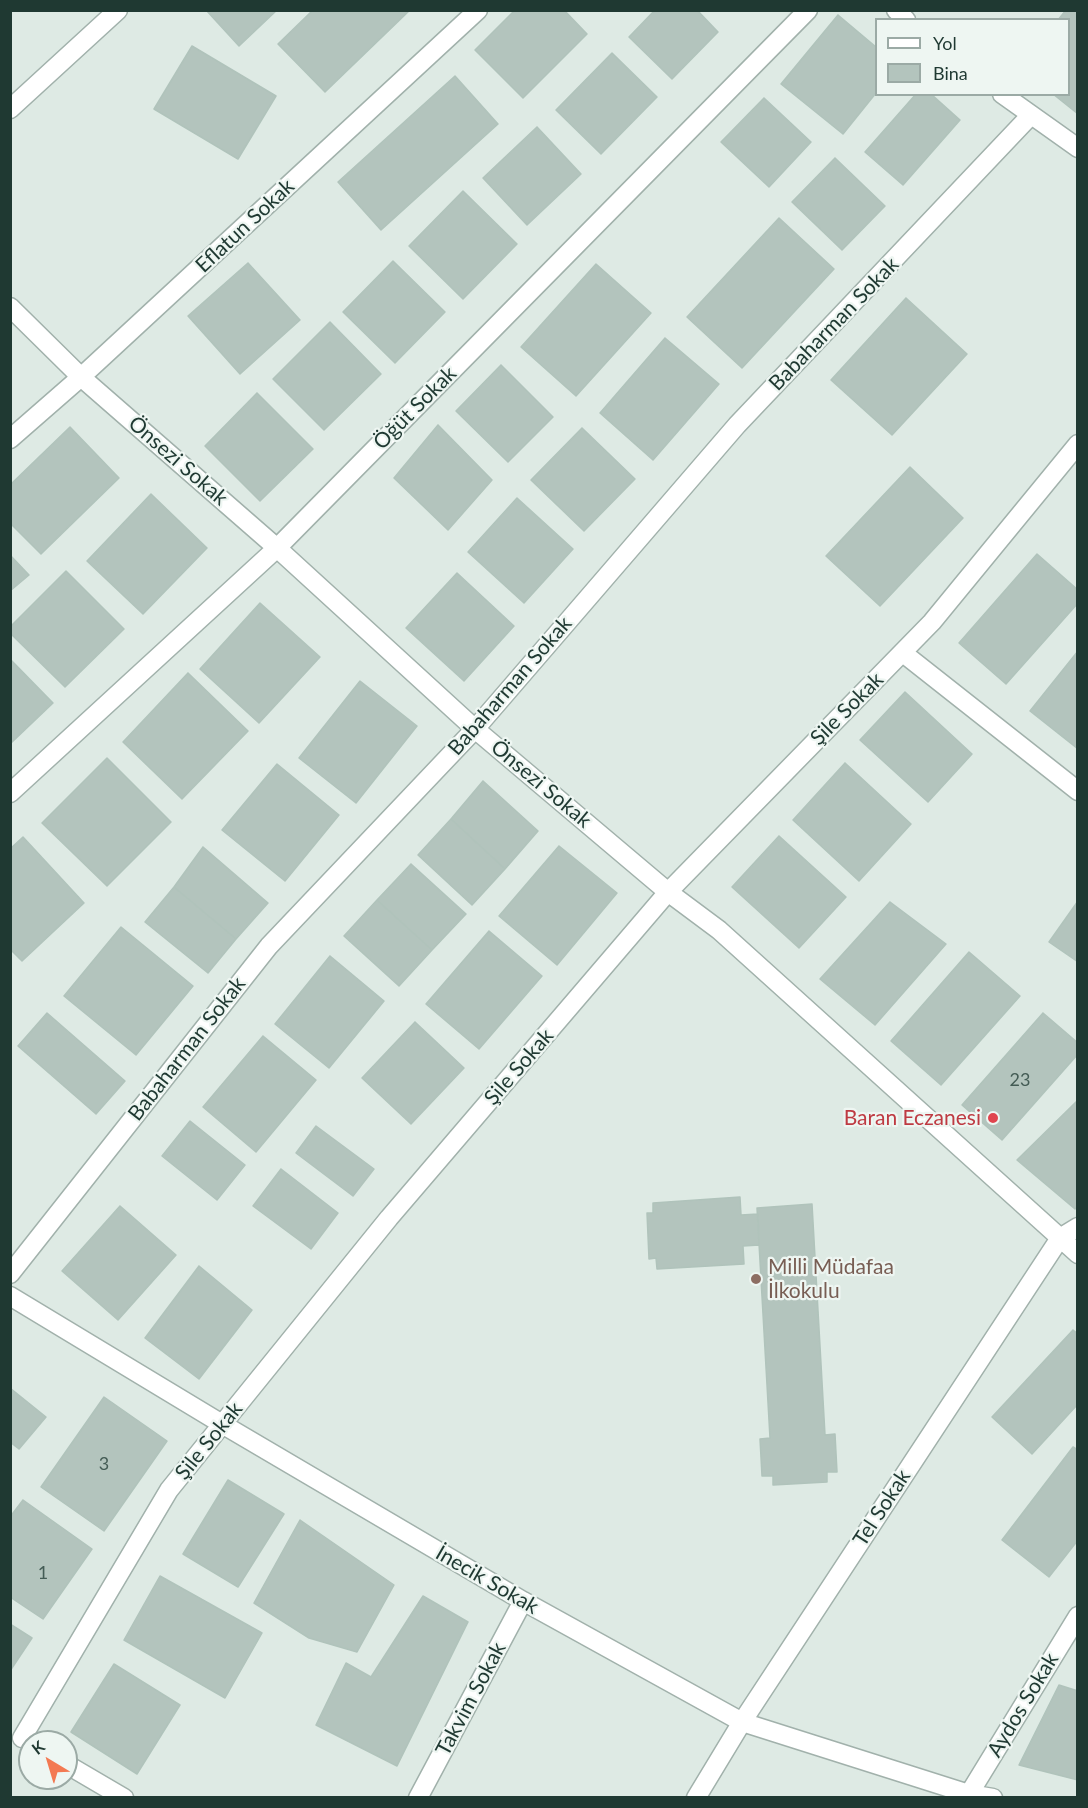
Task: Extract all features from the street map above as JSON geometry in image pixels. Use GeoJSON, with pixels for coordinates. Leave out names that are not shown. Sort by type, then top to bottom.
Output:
{"type":"FeatureCollection","features":[{"type":"Feature","properties":{"kind":"street"},"geometry":{"type":"LineString","coordinates":[[10,109],[118,10]]}},
{"type":"Feature","properties":{"kind":"street","name":"Eflatun Sokak"},"geometry":{"type":"LineString","coordinates":[[10,440],[478,10]]}},
{"type":"Feature","properties":{"kind":"street","name":"Öğüt Sokak"},"geometry":{"type":"LineString","coordinates":[[10,793],[277,548],[808,10]]}},
{"type":"Feature","properties":{"kind":"street"},"geometry":{"type":"LineString","coordinates":[[1004,96],[1030,117],[1077,148]]}},
{"type":"Feature","properties":{"kind":"street","name":"Babaharman Sokak"},"geometry":{"type":"LineString","coordinates":[[10,1274],[269,946],[475,729],[737,425],[1030,117]]}},
{"type":"Feature","properties":{"kind":"street","name":"Önsezi Sokak"},"geometry":{"type":"LineString","coordinates":[[10,307],[81,377],[277,548],[475,729],[668,892],[720,930],[1077,1254]]}},
{"type":"Feature","properties":{"kind":"street","name":"Şile Sokak"},"geometry":{"type":"LineString","coordinates":[[25,1730],[169,1490],[390,1218],[668,892],[932,622],[1077,444]]}},
{"type":"Feature","properties":{"kind":"street"},"geometry":{"type":"LineString","coordinates":[[903,653],[1077,791]]}},
{"type":"Feature","properties":{"kind":"street","name":"Tel Sokak"},"geometry":{"type":"LineString","coordinates":[[696,1797],[742,1722],[1060,1238],[1077,1227]]}},
{"type":"Feature","properties":{"kind":"street","name":"İnecik Sokak"},"geometry":{"type":"LineString","coordinates":[[10,1296],[523,1601],[742,1722],[969,1794],[993,1797]]}},
{"type":"Feature","properties":{"kind":"street","name":"Takvim Sokak"},"geometry":{"type":"LineString","coordinates":[[418,1797],[523,1601]]}},
{"type":"Feature","properties":{"kind":"street","name":"Aydos Sokak"},"geometry":{"type":"LineString","coordinates":[[969,1794],[1077,1616]]}},
{"type":"Feature","properties":{"kind":"street"},"geometry":{"type":"LineString","coordinates":[[78,1771],[124,1797]]}},
{"type":"Feature","properties":{"kind":"building"},"geometry":{"type":"Polygon","coordinates":[[[206,10],[277,10],[239,46],[206,10]]]}},
{"type":"Feature","properties":{"kind":"building"},"geometry":{"type":"Polygon","coordinates":[[[313,10],[410,10],[325,92],[278,44],[313,10]]]}},
{"type":"Feature","properties":{"kind":"building"},"geometry":{"type":"Polygon","coordinates":[[[515,10],[564,10],[587,34],[523,98],[475,50],[515,10]]]}},
{"type":"Feature","properties":{"kind":"building"},"geometry":{"type":"Polygon","coordinates":[[[655,10],[697,10],[718,32],[672,79],[629,37],[655,10]]]}},
{"type":"Feature","properties":{"kind":"building"},"geometry":{"type":"Polygon","coordinates":[[[1066,10],[1078,10],[1078,114],[1056,96],[1070,96],[1070,18],[1060,18],[1066,10]]]}},
{"type":"Feature","properties":{"kind":"building"},"geometry":{"type":"Polygon","coordinates":[[[838,15],[875,46],[875,94],[843,134],[781,84],[838,15]]]}},
{"type":"Feature","properties":{"kind":"building"},"geometry":{"type":"Polygon","coordinates":[[[192,46],[276,96],[238,159],[154,109],[192,46]]]}},
{"type":"Feature","properties":{"kind":"building"},"geometry":{"type":"Polygon","coordinates":[[[612,53],[657,97],[601,154],[556,110],[612,53]]]}},
{"type":"Feature","properties":{"kind":"building"},"geometry":{"type":"Polygon","coordinates":[[[455,76],[498,124],[381,230],[338,182],[455,76]]]}},
{"type":"Feature","properties":{"kind":"building"},"geometry":{"type":"Polygon","coordinates":[[[914,96],[933,96],[960,120],[903,185],[865,152],[914,96]]]}},
{"type":"Feature","properties":{"kind":"building"},"geometry":{"type":"Polygon","coordinates":[[[764,98],[811,142],[769,187],[721,142],[764,98]]]}},
{"type":"Feature","properties":{"kind":"building"},"geometry":{"type":"Polygon","coordinates":[[[537,127],[581,174],[527,225],[483,178],[537,127]]]}},
{"type":"Feature","properties":{"kind":"building"},"geometry":{"type":"Polygon","coordinates":[[[835,158],[885,206],[842,250],[792,202],[835,158]]]}},
{"type":"Feature","properties":{"kind":"building"},"geometry":{"type":"Polygon","coordinates":[[[463,191],[517,244],[463,299],[409,246],[463,191]]]}},
{"type":"Feature","properties":{"kind":"building"},"geometry":{"type":"Polygon","coordinates":[[[779,218],[834,269],[742,368],[687,317],[779,218]]]}},
{"type":"Feature","properties":{"kind":"building"},"geometry":{"type":"Polygon","coordinates":[[[393,261],[445,312],[395,363],[343,312],[393,261]]]}},
{"type":"Feature","properties":{"kind":"building"},"geometry":{"type":"Polygon","coordinates":[[[248,263],[300,320],[240,374],[188,316],[248,263]]]}},
{"type":"Feature","properties":{"kind":"building"},"geometry":{"type":"Polygon","coordinates":[[[596,264],[651,313],[576,396],[521,347],[596,264]]]}},
{"type":"Feature","properties":{"kind":"building"},"geometry":{"type":"Polygon","coordinates":[[[906,298],[967,354],[892,435],[831,380],[906,298]]]}},
{"type":"Feature","properties":{"kind":"building"},"geometry":{"type":"Polygon","coordinates":[[[330,322],[381,374],[324,430],[273,379],[330,322]]]}},
{"type":"Feature","properties":{"kind":"building"},"geometry":{"type":"Polygon","coordinates":[[[665,338],[719,384],[653,460],[600,413],[665,338]]]}},
{"type":"Feature","properties":{"kind":"building"},"geometry":{"type":"Polygon","coordinates":[[[501,365],[553,417],[508,462],[456,411],[501,365]]]}},
{"type":"Feature","properties":{"kind":"building"},"geometry":{"type":"Polygon","coordinates":[[[257,393],[313,449],[260,501],[205,446],[257,393]]]}},
{"type":"Feature","properties":{"kind":"building"},"geometry":{"type":"Polygon","coordinates":[[[438,425],[492,480],[448,530],[394,478],[438,425]]]}},
{"type":"Feature","properties":{"kind":"building"},"geometry":{"type":"Polygon","coordinates":[[[70,427],[119,478],[41,554],[10,523],[10,485],[70,427]]]}},
{"type":"Feature","properties":{"kind":"building"},"geometry":{"type":"Polygon","coordinates":[[[582,428],[635,479],[584,531],[531,480],[582,428]]]}},
{"type":"Feature","properties":{"kind":"building"},"geometry":{"type":"Polygon","coordinates":[[[910,467],[963,518],[880,606],[826,556],[910,467]]]}},
{"type":"Feature","properties":{"kind":"building"},"geometry":{"type":"Polygon","coordinates":[[[151,494],[207,548],[143,614],[87,561],[151,494]]]}},
{"type":"Feature","properties":{"kind":"building"},"geometry":{"type":"Polygon","coordinates":[[[517,498],[573,549],[524,603],[468,552],[517,498]]]}},
{"type":"Feature","properties":{"kind":"building"},"geometry":{"type":"Polygon","coordinates":[[[1037,554],[1078,590],[1078,603],[1006,684],[959,643],[1037,554]]]}},
{"type":"Feature","properties":{"kind":"building"},"geometry":{"type":"Polygon","coordinates":[[[10,555],[29,575],[10,591],[10,555]]]}},
{"type":"Feature","properties":{"kind":"building"},"geometry":{"type":"Polygon","coordinates":[[[66,571],[124,629],[65,687],[10,633],[10,627],[66,571]]]}},
{"type":"Feature","properties":{"kind":"building"},"geometry":{"type":"Polygon","coordinates":[[[457,573],[514,626],[464,681],[406,628],[457,573]]]}},
{"type":"Feature","properties":{"kind":"building"},"geometry":{"type":"Polygon","coordinates":[[[260,603],[320,657],[259,723],[200,669],[260,603]]]}},
{"type":"Feature","properties":{"kind":"building"},"geometry":{"type":"Polygon","coordinates":[[[1078,651],[1078,749],[1030,711],[1078,651]]]}},
{"type":"Feature","properties":{"kind":"building"},"geometry":{"type":"Polygon","coordinates":[[[10,659],[53,703],[10,744],[10,659]]]}},
{"type":"Feature","properties":{"kind":"building"},"geometry":{"type":"Polygon","coordinates":[[[188,673],[248,731],[182,799],[123,742],[188,673]]]}},
{"type":"Feature","properties":{"kind":"building"},"geometry":{"type":"Polygon","coordinates":[[[360,681],[417,726],[356,803],[299,758],[360,681]]]}},
{"type":"Feature","properties":{"kind":"building"},"geometry":{"type":"Polygon","coordinates":[[[905,692],[972,754],[928,802],[860,740],[905,692]]]}},
{"type":"Feature","properties":{"kind":"building"},"geometry":{"type":"Polygon","coordinates":[[[107,758],[171,822],[107,886],[42,823],[107,758]]]}},
{"type":"Feature","properties":{"kind":"building"},"geometry":{"type":"Polygon","coordinates":[[[845,763],[911,824],[859,881],[793,820],[845,763]]]}},
{"type":"Feature","properties":{"kind":"building"},"geometry":{"type":"Polygon","coordinates":[[[277,764],[339,815],[285,881],[222,830],[277,764]]]}},
{"type":"Feature","properties":{"kind":"building"},"geometry":{"type":"Polygon","coordinates":[[[483,781],[538,831],[505,869],[451,819],[483,781]]]}},
{"type":"Feature","properties":{"kind":"building"},"geometry":{"type":"Polygon","coordinates":[[[451,819],[505,869],[472,905],[418,855],[451,819]]]}},
{"type":"Feature","properties":{"kind":"building"},"geometry":{"type":"Polygon","coordinates":[[[779,836],[846,897],[799,948],[732,887],[779,836]]]}},
{"type":"Feature","properties":{"kind":"building"},"geometry":{"type":"Polygon","coordinates":[[[23,837],[84,903],[22,961],[10,949],[10,849],[23,837]]]}},
{"type":"Feature","properties":{"kind":"building"},"geometry":{"type":"Polygon","coordinates":[[[559,846],[617,893],[557,965],[499,916],[559,846]]]}},
{"type":"Feature","properties":{"kind":"building"},"geometry":{"type":"Polygon","coordinates":[[[203,847],[268,903],[236,939],[174,887],[203,847]]]}},
{"type":"Feature","properties":{"kind":"building"},"geometry":{"type":"Polygon","coordinates":[[[411,864],[466,914],[432,950],[377,900],[411,864]]]}},
{"type":"Feature","properties":{"kind":"building"},"geometry":{"type":"Polygon","coordinates":[[[174,887],[236,939],[208,973],[145,922],[174,887]]]}},
{"type":"Feature","properties":{"kind":"building"},"geometry":{"type":"Polygon","coordinates":[[[377,900],[432,950],[399,986],[344,936],[377,900]]]}},
{"type":"Feature","properties":{"kind":"building"},"geometry":{"type":"Polygon","coordinates":[[[1078,901],[1078,962],[1049,942],[1078,901]]]}},
{"type":"Feature","properties":{"kind":"building"},"geometry":{"type":"Polygon","coordinates":[[[890,902],[946,944],[875,1025],[820,979],[890,902]]]}},
{"type":"Feature","properties":{"kind":"building"},"geometry":{"type":"Polygon","coordinates":[[[121,927],[193,986],[136,1055],[64,996],[121,927]]]}},
{"type":"Feature","properties":{"kind":"building"},"geometry":{"type":"Polygon","coordinates":[[[489,931],[542,976],[479,1049],[426,1004],[489,931]]]}},
{"type":"Feature","properties":{"kind":"building"},"geometry":{"type":"Polygon","coordinates":[[[969,952],[1020,996],[941,1085],[891,1041],[969,952]]]}},
{"type":"Feature","properties":{"kind":"building"},"geometry":{"type":"Polygon","coordinates":[[[330,956],[384,1001],[329,1068],[275,1024],[330,956]]]}},
{"type":"Feature","properties":{"kind":"building"},"geometry":{"type":"Polygon","coordinates":[[[47,1013],[125,1081],[96,1114],[18,1046],[47,1013]]]}},
{"type":"Feature","properties":{"kind":"building"},"geometry":{"type":"Polygon","coordinates":[[[1043,1013],[1078,1043],[1078,1054],[1002,1140],[962,1105],[1043,1013]]]}},
{"type":"Feature","properties":{"kind":"building"},"geometry":{"type":"Polygon","coordinates":[[[415,1022],[464,1068],[411,1124],[362,1078],[415,1022]]]}},
{"type":"Feature","properties":{"kind":"building"},"geometry":{"type":"Polygon","coordinates":[[[263,1036],[316,1080],[256,1152],[203,1107],[263,1036]]]}},
{"type":"Feature","properties":{"kind":"building"},"geometry":{"type":"Polygon","coordinates":[[[1078,1100],[1078,1206],[1075,1209],[1017,1160],[1078,1100]]]}},
{"type":"Feature","properties":{"kind":"building"},"geometry":{"type":"Polygon","coordinates":[[[190,1121],[245,1165],[217,1200],[162,1156],[190,1121]]]}},
{"type":"Feature","properties":{"kind":"building"},"geometry":{"type":"Polygon","coordinates":[[[316,1126],[374,1169],[353,1196],[296,1153],[316,1126]]]}},
{"type":"Feature","properties":{"kind":"building"},"geometry":{"type":"Polygon","coordinates":[[[281,1169],[338,1213],[311,1249],[253,1206],[281,1169]]]}},
{"type":"Feature","properties":{"kind":"building"},"geometry":{"type":"Polygon","coordinates":[[[740,1197],[741,1215],[758,1214],[759,1245],[743,1246],[744,1264],[657,1269],[656,1258],[649,1259],[647,1213],[653,1213],[653,1203],[740,1197]]]}},
{"type":"Feature","properties":{"kind":"building"},"geometry":{"type":"Polygon","coordinates":[[[812,1204],[825,1435],[835,1434],[837,1472],[827,1472],[827,1482],[773,1485],[773,1476],[762,1476],[760,1439],[770,1438],[757,1208],[812,1204]]]}},
{"type":"Feature","properties":{"kind":"building"},"geometry":{"type":"Polygon","coordinates":[[[120,1206],[176,1255],[118,1320],[62,1271],[120,1206]]]}},
{"type":"Feature","properties":{"kind":"building"},"geometry":{"type":"Polygon","coordinates":[[[199,1266],[252,1310],[199,1379],[145,1338],[199,1266]]]}},
{"type":"Feature","properties":{"kind":"building"},"geometry":{"type":"Polygon","coordinates":[[[1073,1330],[1078,1334],[1078,1404],[1032,1454],[992,1417],[1073,1330]]]}},
{"type":"Feature","properties":{"kind":"building"},"geometry":{"type":"Polygon","coordinates":[[[10,1388],[46,1417],[19,1449],[10,1442],[10,1388]]]}},
{"type":"Feature","properties":{"kind":"building"},"geometry":{"type":"Polygon","coordinates":[[[104,1397],[167,1441],[104,1531],[41,1487],[104,1397]]]}},
{"type":"Feature","properties":{"kind":"building"},"geometry":{"type":"Polygon","coordinates":[[[1073,1447],[1078,1450],[1078,1540],[1049,1577],[1002,1540],[1073,1447]]]}},
{"type":"Feature","properties":{"kind":"building"},"geometry":{"type":"Polygon","coordinates":[[[228,1480],[284,1514],[238,1587],[183,1554],[228,1480]]]}},
{"type":"Feature","properties":{"kind":"building"},"geometry":{"type":"Polygon","coordinates":[[[23,1500],[92,1549],[43,1619],[10,1597],[10,1517],[23,1500]]]}},
{"type":"Feature","properties":{"kind":"building"},"geometry":{"type":"Polygon","coordinates":[[[300,1520],[394,1585],[357,1652],[309,1638],[254,1603],[300,1520]]]}},
{"type":"Feature","properties":{"kind":"building"},"geometry":{"type":"Polygon","coordinates":[[[160,1576],[262,1633],[225,1698],[124,1640],[160,1576]]]}},
{"type":"Feature","properties":{"kind":"building"},"geometry":{"type":"Polygon","coordinates":[[[423,1596],[468,1622],[397,1766],[316,1725],[346,1663],[371,1677],[423,1596]]]}},
{"type":"Feature","properties":{"kind":"building"},"geometry":{"type":"Polygon","coordinates":[[[10,1624],[32,1638],[10,1671],[10,1624]]]}},
{"type":"Feature","properties":{"kind":"building"},"geometry":{"type":"Polygon","coordinates":[[[114,1664],[180,1705],[137,1774],[78,1736],[78,1730],[72,1730],[114,1664]]]}},
{"type":"Feature","properties":{"kind":"building"},"geometry":{"type":"Polygon","coordinates":[[[1059,1685],[1078,1691],[1078,1780],[1019,1765],[1059,1685]]]}},
{"type":"Feature","properties":{"kind":"place","name":"Baran Eczanesi"},"geometry":{"type":"Point","coordinates":[993,1118]}},
{"type":"Feature","properties":{"kind":"place","name":"Milli Müdafaa İlkokulu"},"geometry":{"type":"Point","coordinates":[756,1279]}}]}
